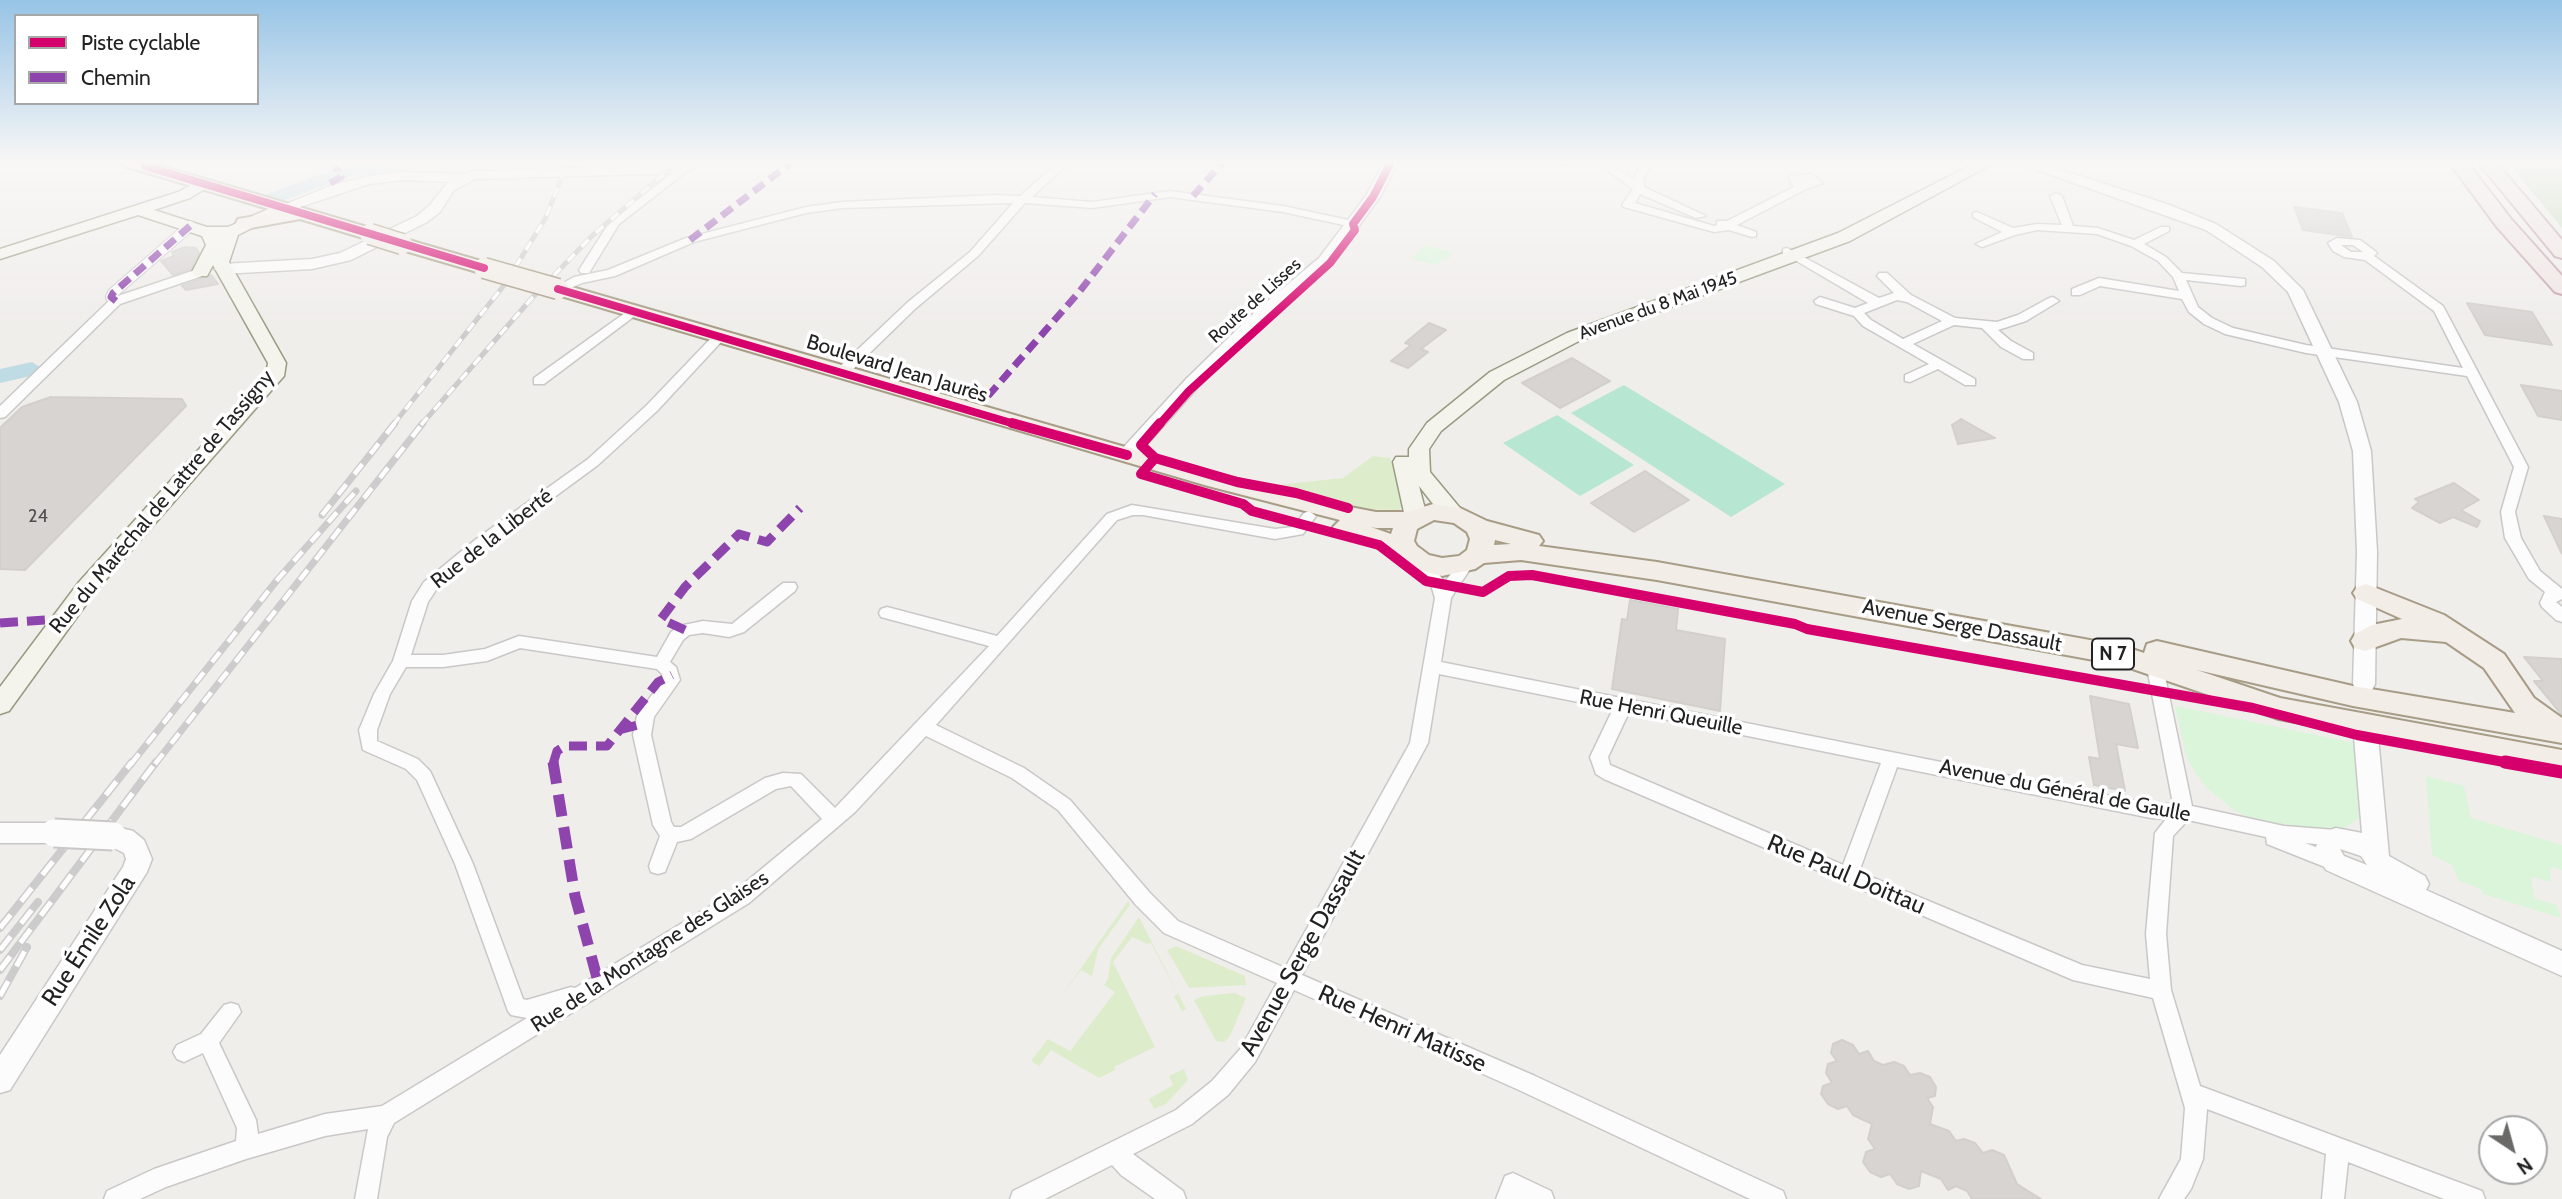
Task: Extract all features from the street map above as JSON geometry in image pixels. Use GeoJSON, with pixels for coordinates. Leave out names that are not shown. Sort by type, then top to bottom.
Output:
{"type":"FeatureCollection","features":[{"type":"Feature","properties":{"kind":"highway"},"geometry":{"type":"LineString","coordinates":[[2500,218],[2562,288]]}},
{"type":"Feature","properties":{"kind":"highway"},"geometry":{"type":"LineString","coordinates":[[2534,218],[2562,252]]}},
{"type":"Feature","properties":{"kind":"main road"},"geometry":{"type":"LineString","coordinates":[[0,254],[114,218]]}},
{"type":"Feature","properties":{"kind":"main road"},"geometry":{"type":"LineString","coordinates":[[164,218],[198,229],[238,228],[269,218]]}},
{"type":"Feature","properties":{"kind":"main road"},"geometry":{"type":"LineString","coordinates":[[211,270],[238,228],[258,218]]}},
{"type":"Feature","properties":{"kind":"main road","name":"Boulevard Jean Jaurès"},"geometry":{"type":"LineString","coordinates":[[331,218],[402,244],[1041,432],[1350,515],[1376,520],[1414,518]]}},
{"type":"Feature","properties":{"kind":"main road","name":"Avenue du 8 Mai 1945"},"geometry":{"type":"LineString","coordinates":[[1452,513],[1420,473],[1419,449],[1426,435],[1478,389],[1518,363],[1573,337],[1791,254],[1865,218]]}},
{"type":"Feature","properties":{"kind":"main road","name":"Avenue du 8 Mai 1945"},"geometry":{"type":"LineString","coordinates":[[1414,518],[1404,465],[1405,445],[1414,433],[1466,385],[1544,341],[1867,227],[1884,218]]}},
{"type":"Feature","properties":{"kind":"main road"},"geometry":{"type":"LineString","coordinates":[[198,229],[214,244],[211,270]]}},
{"type":"Feature","properties":{"kind":"main road","name":"Rue du Maréchal de Lattre de Tassigny"},"geometry":{"type":"LineString","coordinates":[[0,705],[87,587],[275,376],[277,363],[236,291],[211,270]]}},
{"type":"Feature","properties":{"kind":"main road","name":"Boulevard Jean Jaurès"},"geometry":{"type":"LineString","coordinates":[[1041,432],[1071,445],[1309,516],[1412,554]]}},
{"type":"Feature","properties":{"kind":"main road"},"geometry":{"type":"LineString","coordinates":[[1433,512],[1452,513],[1478,527],[1483,544],[1472,559],[1442,566],[1412,554],[1401,535],[1414,518],[1433,512]]}},
{"type":"Feature","properties":{"kind":"main road","name":"Avenue Serge Dassault"},"geometry":{"type":"LineString","coordinates":[[1478,527],[1564,548],[1737,573],[2353,696],[2562,732]]}},
{"type":"Feature","properties":{"kind":"main road","name":"Avenue Serge Dassault"},"geometry":{"type":"LineString","coordinates":[[1472,559],[1521,552],[1657,571],[2123,656],[2153,657],[2279,708],[2562,761]]}},
{"type":"Feature","properties":{"kind":"main road"},"geometry":{"type":"LineString","coordinates":[[2366,598],[2415,629]]}},
{"type":"Feature","properties":{"kind":"main road"},"geometry":{"type":"LineString","coordinates":[[2366,598],[2417,613],[2461,640],[2499,667],[2516,694],[2534,715],[2562,732]]}},
{"type":"Feature","properties":{"kind":"main road"},"geometry":{"type":"LineString","coordinates":[[2365,641],[2391,629],[2415,629],[2461,640]]}},
{"type":"Feature","properties":{"kind":"main road"},"geometry":{"type":"LineString","coordinates":[[2504,722],[2516,712],[2516,694]]}},
{"type":"Feature","properties":{"kind":"street"},"geometry":{"type":"LineString","coordinates":[[0,415],[116,301],[211,270],[326,263],[345,257],[423,218]]}},
{"type":"Feature","properties":{"kind":"street"},"geometry":{"type":"LineString","coordinates":[[558,289],[583,274],[615,222],[620,218]]}},
{"type":"Feature","properties":{"kind":"street"},"geometry":{"type":"LineString","coordinates":[[583,274],[611,273],[691,240],[779,218]]}},
{"type":"Feature","properties":{"kind":"street"},"geometry":{"type":"LineString","coordinates":[[841,373],[912,304],[975,254],[1007,218]]}},
{"type":"Feature","properties":{"kind":"street"},"geometry":{"type":"LineString","coordinates":[[1325,218],[1353,224]]}},
{"type":"Feature","properties":{"kind":"street","name":"Route de Lisses"},"geometry":{"type":"LineString","coordinates":[[1127,455],[1200,375],[1264,313],[1318,269],[1357,218]]}},
{"type":"Feature","properties":{"kind":"street"},"geometry":{"type":"LineString","coordinates":[[1673,218],[1714,229],[1741,218]]}},
{"type":"Feature","properties":{"kind":"street"},"geometry":{"type":"LineString","coordinates":[[1706,218],[1752,234]]}},
{"type":"Feature","properties":{"kind":"street"},"geometry":{"type":"LineString","coordinates":[[1983,218],[2011,232]]}},
{"type":"Feature","properties":{"kind":"street"},"geometry":{"type":"LineString","coordinates":[[2064,218],[2068,227]]}},
{"type":"Feature","properties":{"kind":"street"},"geometry":{"type":"LineString","coordinates":[[2188,218],[2226,234],[2287,281],[2300,299],[2318,340],[2327,352]]}},
{"type":"Feature","properties":{"kind":"street"},"geometry":{"type":"LineString","coordinates":[[2196,218],[2254,247],[2286,272],[2309,299],[2320,322],[2327,352],[2348,402],[2362,451],[2366,598],[2364,684]]}},
{"type":"Feature","properties":{"kind":"street"},"geometry":{"type":"LineString","coordinates":[[1982,244],[2011,232],[2036,227],[2098,231],[2135,244],[2162,259],[2178,276],[2186,296],[2201,316],[2229,331],[2327,352],[2471,373]]}},
{"type":"Feature","properties":{"kind":"street"},"geometry":{"type":"LineString","coordinates":[[116,301],[111,297],[113,293],[198,229]]}},
{"type":"Feature","properties":{"kind":"street"},"geometry":{"type":"LineString","coordinates":[[2135,244],[2165,229]]}},
{"type":"Feature","properties":{"kind":"street"},"geometry":{"type":"LineString","coordinates":[[1791,254],[1876,302]]}},
{"type":"Feature","properties":{"kind":"street"},"geometry":{"type":"LineString","coordinates":[[2367,256],[2439,309],[2521,467],[2508,512],[2513,538],[2534,575],[2559,594]]}},
{"type":"Feature","properties":{"kind":"street"},"geometry":{"type":"LineString","coordinates":[[236,291],[248,278],[280,266]]}},
{"type":"Feature","properties":{"kind":"street"},"geometry":{"type":"LineString","coordinates":[[1883,276],[1906,297],[1952,321],[1987,326],[2007,324],[2053,301]]}},
{"type":"Feature","properties":{"kind":"street"},"geometry":{"type":"LineString","coordinates":[[2178,276],[2241,282]]}},
{"type":"Feature","properties":{"kind":"street"},"geometry":{"type":"LineString","coordinates":[[2076,292],[2103,282],[2186,296]]}},
{"type":"Feature","properties":{"kind":"street"},"geometry":{"type":"LineString","coordinates":[[1858,313],[1892,296],[1906,297]]}},
{"type":"Feature","properties":{"kind":"street"},"geometry":{"type":"LineString","coordinates":[[1820,301],[1858,313],[1867,323],[1970,382]]}},
{"type":"Feature","properties":{"kind":"street"},"geometry":{"type":"LineString","coordinates":[[539,381],[632,312]]}},
{"type":"Feature","properties":{"kind":"street"},"geometry":{"type":"LineString","coordinates":[[1904,343],[1952,321]]}},
{"type":"Feature","properties":{"kind":"street"},"geometry":{"type":"LineString","coordinates":[[1987,326],[2006,344],[2028,356]]}},
{"type":"Feature","properties":{"kind":"street","name":"Rue de la Liberté"},"geometry":{"type":"LineString","coordinates":[[590,991],[536,1008],[518,1008],[467,873],[424,776],[411,764],[376,750],[367,738],[373,714],[401,661],[420,601],[430,586],[480,544],[593,462],[652,408],[718,338]]}},
{"type":"Feature","properties":{"kind":"street"},"geometry":{"type":"LineString","coordinates":[[1910,377],[1939,364]]}},
{"type":"Feature","properties":{"kind":"street","name":"Rue de la Montagne des Glaises"},"geometry":{"type":"LineString","coordinates":[[115,1199],[162,1177],[246,1148],[326,1125],[386,1115],[742,897],[835,820],[1000,643],[1105,524],[1122,512],[1143,510],[1275,534],[1298,531],[1309,516]]}},
{"type":"Feature","properties":{"kind":"street"},"geometry":{"type":"LineString","coordinates":[[1412,554],[1438,583],[1443,598]]}},
{"type":"Feature","properties":{"kind":"street","name":"Avenue Serge Dassault"},"geometry":{"type":"LineString","coordinates":[[1021,1199],[1184,1117],[1220,1088],[1248,1055],[1419,743],[1443,598],[1472,559]]}},
{"type":"Feature","properties":{"kind":"street"},"geometry":{"type":"LineString","coordinates":[[661,664],[677,636],[685,630],[704,627],[729,631],[738,628],[789,587]]}},
{"type":"Feature","properties":{"kind":"street"},"geometry":{"type":"LineString","coordinates":[[2559,594],[2551,595],[2548,603],[2562,616]]}},
{"type":"Feature","properties":{"kind":"street"},"geometry":{"type":"LineString","coordinates":[[887,613],[1000,643]]}},
{"type":"Feature","properties":{"kind":"street"},"geometry":{"type":"LineString","coordinates":[[401,661],[443,661],[487,655],[519,642],[661,664],[672,675],[672,680],[646,716],[642,735],[662,825],[670,835]]}},
{"type":"Feature","properties":{"kind":"street"},"geometry":{"type":"LineString","coordinates":[[2153,657],[2184,813],[2164,833],[2160,860],[2156,934],[2161,990],[2192,1093],[2196,1125],[2192,1159],[2183,1181],[2170,1199]]}},
{"type":"Feature","properties":{"kind":"street","name":"Rue Henri Queuille"},"geometry":{"type":"LineString","coordinates":[[1431,666],[1892,757]]}},
{"type":"Feature","properties":{"kind":"street","name":"Rue Paul Doittau"},"geometry":{"type":"LineString","coordinates":[[1624,704],[1599,757],[1602,769],[1848,877],[2080,974],[2161,990]]}},
{"type":"Feature","properties":{"kind":"street","name":"Rue Henri Matisse"},"geometry":{"type":"LineString","coordinates":[[922,726],[1018,773],[1064,805],[1143,899],[1171,926],[1527,1083],[1775,1199]]}},
{"type":"Feature","properties":{"kind":"street"},"geometry":{"type":"LineString","coordinates":[[2366,737],[2375,865]]}},
{"type":"Feature","properties":{"kind":"street"},"geometry":{"type":"LineString","coordinates":[[1848,877],[1892,757]]}},
{"type":"Feature","properties":{"kind":"street","name":"Avenue du Général de Gaulle"},"geometry":{"type":"LineString","coordinates":[[1892,757],[2151,811],[2184,813],[2338,846]]}},
{"type":"Feature","properties":{"kind":"street"},"geometry":{"type":"LineString","coordinates":[[670,835],[684,834],[771,783],[783,780],[795,779],[835,820]]}},
{"type":"Feature","properties":{"kind":"street"},"geometry":{"type":"LineString","coordinates":[[2371,813],[2338,846],[2352,873],[2375,865],[2562,956]]}},
{"type":"Feature","properties":{"kind":"street","name":"Rue Émile Zola"},"geometry":{"type":"LineString","coordinates":[[0,833],[54,833],[124,838],[135,847],[139,859],[134,872],[0,1080]]}},
{"type":"Feature","properties":{"kind":"street"},"geometry":{"type":"LineString","coordinates":[[658,866],[662,848],[670,835]]}},
{"type":"Feature","properties":{"kind":"street"},"geometry":{"type":"LineString","coordinates":[[2375,865],[2562,964]]}},
{"type":"Feature","properties":{"kind":"street"},"geometry":{"type":"LineString","coordinates":[[184,1052],[208,1041],[231,1012]]}},
{"type":"Feature","properties":{"kind":"street"},"geometry":{"type":"LineString","coordinates":[[208,1041],[248,1128],[246,1148]]}},
{"type":"Feature","properties":{"kind":"street"},"geometry":{"type":"LineString","coordinates":[[2192,1093],[2474,1199]]}},
{"type":"Feature","properties":{"kind":"street"},"geometry":{"type":"LineString","coordinates":[[366,1199],[376,1136],[386,1115]]}},
{"type":"Feature","properties":{"kind":"street"},"geometry":{"type":"LineString","coordinates":[[2333,1199],[2338,1149]]}},
{"type":"Feature","properties":{"kind":"street"},"geometry":{"type":"LineString","coordinates":[[1116,1152],[1129,1167],[1175,1199]]}},
{"type":"Feature","properties":{"kind":"street"},"geometry":{"type":"LineString","coordinates":[[1507,1199],[1513,1184],[1543,1199]]}},
{"type":"Feature","properties":{"kind":"green space"},"geometry":{"type":"Polygon","coordinates":[[[2554,218],[2562,218],[2562,228],[2554,218]]]}},
{"type":"Feature","properties":{"kind":"green space"},"geometry":{"type":"Polygon","coordinates":[[[1424,245],[1452,252],[1450,258],[1441,260],[1437,265],[1408,258],[1414,256],[1424,245]]]}},
{"type":"Feature","properties":{"kind":"green space"},"geometry":{"type":"Polygon","coordinates":[[[1624,385],[1785,484],[1731,517],[1571,413],[1624,385]]]}},
{"type":"Feature","properties":{"kind":"green space"},"geometry":{"type":"Polygon","coordinates":[[[1557,415],[1634,465],[1580,496],[1503,443],[1557,415]]]}},
{"type":"Feature","properties":{"kind":"green space"},"geometry":{"type":"Polygon","coordinates":[[[1373,456],[1390,458],[1404,503],[1399,510],[1361,509],[1331,498],[1277,488],[1277,485],[1343,478],[1373,456]]]}},
{"type":"Feature","properties":{"kind":"green space"},"geometry":{"type":"Polygon","coordinates":[[[2175,706],[2360,744],[2363,815],[2342,830],[2310,834],[2253,820],[2235,811],[2206,787],[2195,772],[2186,756],[2175,706]]]}},
{"type":"Feature","properties":{"kind":"green space"},"geometry":{"type":"Polygon","coordinates":[[[2426,776],[2464,786],[2471,818],[2562,845],[2562,870],[2550,867],[2551,882],[2531,877],[2534,898],[2557,905],[2561,918],[2483,894],[2481,889],[2459,881],[2452,865],[2432,855],[2426,776]]]}},
{"type":"Feature","properties":{"kind":"green space"},"geometry":{"type":"Polygon","coordinates":[[[1128,901],[1130,905],[1098,949],[1092,976],[1081,970],[1062,995],[1128,901]]]}},
{"type":"Feature","properties":{"kind":"green space"},"geometry":{"type":"Polygon","coordinates":[[[1139,917],[1186,1009],[1182,1011],[1174,996],[1178,994],[1151,943],[1147,944],[1132,937],[1113,962],[1155,1047],[1114,1067],[1115,1070],[1099,1078],[1051,1050],[1039,1066],[1031,1061],[1048,1039],[1070,1051],[1115,992],[1104,985],[1108,979],[1111,958],[1139,917]]]}},
{"type":"Feature","properties":{"kind":"green space"},"geometry":{"type":"Polygon","coordinates":[[[1176,946],[1245,976],[1246,985],[1189,988],[1167,950],[1176,946]]]}},
{"type":"Feature","properties":{"kind":"green space"},"geometry":{"type":"Polygon","coordinates":[[[1235,993],[1246,998],[1230,1036],[1224,1042],[1216,1041],[1194,1000],[1204,996],[1235,993]]]}},
{"type":"Feature","properties":{"kind":"green space"},"geometry":{"type":"Polygon","coordinates":[[[1184,1069],[1188,1080],[1166,1104],[1154,1109],[1149,1099],[1173,1085],[1169,1076],[1184,1069]]]}},
{"type":"Feature","properties":{"kind":"building"},"geometry":{"type":"Polygon","coordinates":[[[2298,218],[2344,218],[2352,237],[2303,230],[2298,218]]]}},
{"type":"Feature","properties":{"kind":"building"},"geometry":{"type":"Polygon","coordinates":[[[185,247],[196,248],[199,253],[191,269],[173,275],[161,261],[174,256],[172,252],[185,247]]]}},
{"type":"Feature","properties":{"kind":"building"},"geometry":{"type":"Polygon","coordinates":[[[211,275],[218,284],[186,290],[182,286],[211,275]]]}},
{"type":"Feature","properties":{"kind":"building"},"geometry":{"type":"Polygon","coordinates":[[[2467,303],[2532,312],[2552,345],[2485,335],[2467,303]]]}},
{"type":"Feature","properties":{"kind":"building"},"geometry":{"type":"Polygon","coordinates":[[[1429,323],[1446,330],[1421,349],[1428,352],[1408,368],[1391,361],[1411,345],[1405,343],[1429,323]]]}},
{"type":"Feature","properties":{"kind":"building"},"geometry":{"type":"Polygon","coordinates":[[[1572,358],[1610,381],[1560,408],[1522,383],[1572,358]]]}},
{"type":"Feature","properties":{"kind":"building"},"geometry":{"type":"Polygon","coordinates":[[[2521,385],[2562,391],[2562,420],[2538,416],[2521,385]]]}},
{"type":"Feature","properties":{"kind":"building"},"geometry":{"type":"Polygon","coordinates":[[[51,397],[182,399],[186,406],[25,570],[0,569],[0,428],[22,407],[51,397]]]}},
{"type":"Feature","properties":{"kind":"building"},"geometry":{"type":"Polygon","coordinates":[[[1961,419],[1995,438],[1958,444],[1952,425],[1961,419]]]}},
{"type":"Feature","properties":{"kind":"building"},"geometry":{"type":"Polygon","coordinates":[[[1645,471],[1689,500],[1634,532],[1591,503],[1645,471]]]}},
{"type":"Feature","properties":{"kind":"building"},"geometry":{"type":"Polygon","coordinates":[[[2454,483],[2479,500],[2461,510],[2480,521],[2477,527],[2453,517],[2440,523],[2412,508],[2419,502],[2415,499],[2454,483]]]}},
{"type":"Feature","properties":{"kind":"building"},"geometry":{"type":"Polygon","coordinates":[[[2544,516],[2562,519],[2562,554],[2544,516]]]}},
{"type":"Feature","properties":{"kind":"building"},"geometry":{"type":"Polygon","coordinates":[[[1630,600],[1678,609],[1676,630],[1725,639],[1720,711],[1612,689],[1622,619],[1627,620],[1630,600]]]}},
{"type":"Feature","properties":{"kind":"building"},"geometry":{"type":"Polygon","coordinates":[[[2524,657],[2562,659],[2562,715],[2534,681],[2543,681],[2524,657]]]}},
{"type":"Feature","properties":{"kind":"building"},"geometry":{"type":"Polygon","coordinates":[[[2090,696],[2129,704],[2138,748],[2116,744],[2125,791],[2094,785],[2089,757],[2100,759],[2090,696]]]}},
{"type":"Feature","properties":{"kind":"building"},"geometry":{"type":"Polygon","coordinates":[[[1842,1040],[1853,1045],[1859,1054],[1868,1051],[1874,1061],[1883,1065],[1894,1062],[1904,1066],[1910,1075],[1920,1073],[1930,1077],[1936,1087],[1935,1096],[1927,1098],[1933,1107],[1930,1124],[1949,1131],[1956,1141],[1964,1139],[1975,1143],[1983,1153],[1992,1150],[2004,1155],[2017,1184],[2041,1199],[1972,1199],[1967,1191],[1956,1186],[1948,1190],[1941,1179],[1921,1171],[1919,1186],[1909,1189],[1897,1184],[1890,1174],[1881,1177],[1870,1172],[1863,1162],[1866,1152],[1875,1149],[1868,1139],[1872,1124],[1853,1115],[1847,1106],[1838,1109],[1828,1104],[1821,1094],[1823,1086],[1832,1083],[1826,1073],[1828,1064],[1837,1061],[1831,1053],[1833,1044],[1842,1040]]]}},
{"type":"Feature","properties":{"kind":"waterway"},"geometry":{"type":"LineString","coordinates":[[0,376],[32,369]]}},
{"type":"Feature","properties":{"kind":"railway"},"geometry":{"type":"LineString","coordinates":[[393,425],[505,284],[545,218]]}},
{"type":"Feature","properties":{"kind":"railway"},"geometry":{"type":"LineString","coordinates":[[421,425],[532,298],[613,218]]}},
{"type":"Feature","properties":{"kind":"railway"},"geometry":{"type":"LineString","coordinates":[[322,515],[395,423]]}},
{"type":"Feature","properties":{"kind":"railway"},"geometry":{"type":"LineString","coordinates":[[155,764],[423,423]]}},
{"type":"Feature","properties":{"kind":"railway"},"geometry":{"type":"LineString","coordinates":[[131,764],[278,579],[356,491]]}},
{"type":"Feature","properties":{"kind":"railway"},"geometry":{"type":"LineString","coordinates":[[0,928],[132,762]]}},
{"type":"Feature","properties":{"kind":"railway"},"geometry":{"type":"LineString","coordinates":[[0,970],[156,762]]}},
{"type":"Feature","properties":{"kind":"railway"},"geometry":{"type":"LineString","coordinates":[[0,950],[38,902]]}},
{"type":"Feature","properties":{"kind":"railway"},"geometry":{"type":"LineString","coordinates":[[0,996],[27,947]]}},
{"type":"Feature","properties":{"kind":"marked path"},"geometry":{"type":"LineString","coordinates":[[690,240],[719,218]]}},
{"type":"Feature","properties":{"kind":"marked path"},"geometry":{"type":"LineString","coordinates":[[988,396],[1080,291],[1136,218]]}},
{"type":"Feature","properties":{"kind":"marked path"},"geometry":{"type":"LineString","coordinates":[[116,301],[111,297],[113,293],[190,226]]}},
{"type":"Feature","properties":{"kind":"marked path"},"geometry":{"type":"LineString","coordinates":[[685,630],[661,619],[685,587],[739,534],[767,542],[800,508]]}},
{"type":"Feature","properties":{"kind":"marked path"},"geometry":{"type":"LineString","coordinates":[[0,623],[61,619]]}},
{"type":"Feature","properties":{"kind":"marked path"},"geometry":{"type":"LineString","coordinates":[[599,985],[575,896],[566,834],[556,793],[553,759],[557,751],[565,746],[607,746],[658,682],[672,675]]}},
{"type":"Feature","properties":{"kind":"marked path"},"geometry":{"type":"LineString","coordinates":[[619,730],[642,724]]}},
{"type":"Feature","properties":{"kind":"cycle path"},"geometry":{"type":"LineString","coordinates":[[318,218],[484,268]]}},
{"type":"Feature","properties":{"kind":"cycle path"},"geometry":{"type":"LineString","coordinates":[[1348,508],[1296,493],[1237,482],[1171,463],[1155,458],[1151,451],[1141,445],[1189,391],[1330,263],[1355,230],[1353,224],[1357,218]]}},
{"type":"Feature","properties":{"kind":"cycle path"},"geometry":{"type":"LineString","coordinates":[[558,289],[1127,455]]}},
{"type":"Feature","properties":{"kind":"cycle path"},"geometry":{"type":"LineString","coordinates":[[1155,458],[1141,474],[1243,504],[1252,511],[1379,545],[1426,581],[1483,592],[1509,576],[1532,575],[1795,624],[1807,629],[2253,708],[2357,735],[2562,772]]}}]}
